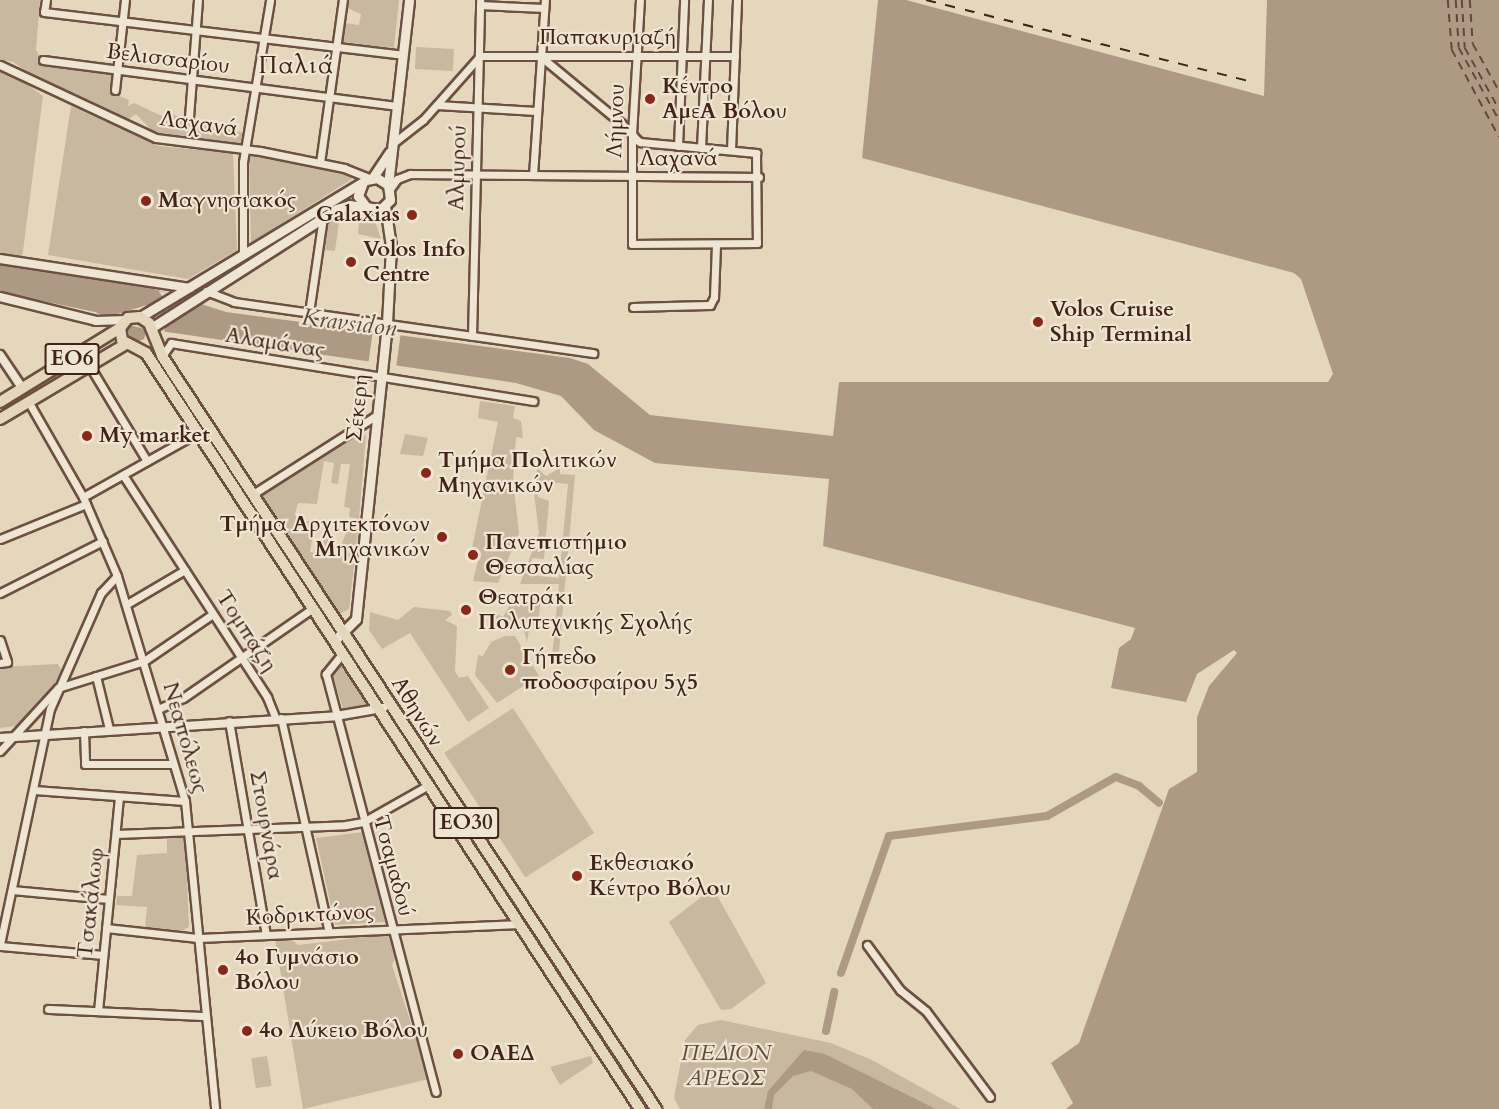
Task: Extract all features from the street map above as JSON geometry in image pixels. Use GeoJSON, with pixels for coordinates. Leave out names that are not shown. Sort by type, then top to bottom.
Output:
{"type":"FeatureCollection","features":[{"type":"Feature","properties":{"kind":"main road"},"geometry":{"type":"LineString","coordinates":[[138,347],[151,330],[190,300],[323,217],[348,205],[367,208],[385,206],[409,0]]}},
{"type":"Feature","properties":{"kind":"main road"},"geometry":{"type":"LineString","coordinates":[[367,208],[358,196],[369,179],[386,162],[392,144]]}},
{"type":"Feature","properties":{"kind":"main road"},"geometry":{"type":"LineString","coordinates":[[369,179],[389,187]]}},
{"type":"Feature","properties":{"kind":"main road"},"geometry":{"type":"LineString","coordinates":[[141,317],[369,179]]}},
{"type":"Feature","properties":{"kind":"main road","name":"Σέκερη"},"geometry":{"type":"LineString","coordinates":[[344,634],[357,614],[386,326],[391,246],[385,206]]}},
{"type":"Feature","properties":{"kind":"main road","name":"ΕΟ6"},"geometry":{"type":"LineString","coordinates":[[0,402],[122,323],[141,317]]}},
{"type":"Feature","properties":{"kind":"main road","name":"Αθηνών"},"geometry":{"type":"LineString","coordinates":[[141,317],[151,330],[162,356],[388,704],[656,1109]]}},
{"type":"Feature","properties":{"kind":"main road","name":"ΕΟ6"},"geometry":{"type":"LineString","coordinates":[[122,323],[126,344]]}},
{"type":"Feature","properties":{"kind":"main road","name":"ΕΟ6"},"geometry":{"type":"LineString","coordinates":[[0,418],[126,344],[138,347]]}},
{"type":"Feature","properties":{"kind":"main road","name":"Αθηνών"},"geometry":{"type":"LineString","coordinates":[[138,347],[199,432],[378,711],[640,1109]]}},
{"type":"Feature","properties":{"kind":"main road"},"geometry":{"type":"LineString","coordinates":[[334,640],[344,634]]}},
{"type":"Feature","properties":{"kind":"street"},"geometry":{"type":"LineString","coordinates":[[46,0],[44,12],[402,55]]}},
{"type":"Feature","properties":{"kind":"street"},"geometry":{"type":"LineString","coordinates":[[115,90],[125,0]]}},
{"type":"Feature","properties":{"kind":"street"},"geometry":{"type":"LineString","coordinates":[[189,117],[198,0]]}},
{"type":"Feature","properties":{"kind":"street"},"geometry":{"type":"LineString","coordinates":[[243,255],[245,149],[258,89],[270,0]]}},
{"type":"Feature","properties":{"kind":"street"},"geometry":{"type":"LineString","coordinates":[[320,163],[343,0]]}},
{"type":"Feature","properties":{"kind":"street"},"geometry":{"type":"LineString","coordinates":[[532,175],[544,0]]}},
{"type":"Feature","properties":{"kind":"street","name":"Λήμνου"},"geometry":{"type":"LineString","coordinates":[[640,0],[632,134],[632,244],[716,244]]}},
{"type":"Feature","properties":{"kind":"street"},"geometry":{"type":"LineString","coordinates":[[678,146],[684,0]]}},
{"type":"Feature","properties":{"kind":"street"},"geometry":{"type":"LineString","coordinates":[[701,148],[708,0]]}},
{"type":"Feature","properties":{"kind":"street"},"geometry":{"type":"LineString","coordinates":[[731,150],[737,0]]}},
{"type":"Feature","properties":{"kind":"street"},"geometry":{"type":"LineString","coordinates":[[480,3],[544,8]]}},
{"type":"Feature","properties":{"kind":"street","name":"Αλμυρού"},"geometry":{"type":"LineString","coordinates":[[472,336],[480,3]]}},
{"type":"Feature","properties":{"kind":"street"},"geometry":{"type":"LineString","coordinates":[[392,144],[437,105],[480,56]]}},
{"type":"Feature","properties":{"kind":"street","name":"Παπακυριαζή"},"geometry":{"type":"LineString","coordinates":[[480,56],[735,56]]}},
{"type":"Feature","properties":{"kind":"street"},"geometry":{"type":"LineString","coordinates":[[540,56],[642,143],[756,153],[759,177],[758,243],[716,244],[714,297],[710,305],[633,307]]}},
{"type":"Feature","properties":{"kind":"street","name":"Βελισσαρίου"},"geometry":{"type":"LineString","coordinates":[[43,60],[117,72],[396,106]]}},
{"type":"Feature","properties":{"kind":"street","name":"Λαχανά"},"geometry":{"type":"LineString","coordinates":[[0,65],[57,95],[160,140],[245,149],[320,163],[369,179]]}},
{"type":"Feature","properties":{"kind":"street"},"geometry":{"type":"LineString","coordinates":[[437,105],[536,111]]}},
{"type":"Feature","properties":{"kind":"street","name":"Λαχανά"},"geometry":{"type":"LineString","coordinates":[[389,187],[407,174],[759,177]]}},
{"type":"Feature","properties":{"kind":"street"},"geometry":{"type":"LineString","coordinates":[[309,313],[323,217]]}},
{"type":"Feature","properties":{"kind":"street"},"geometry":{"type":"LineString","coordinates":[[0,259],[190,288]]}},
{"type":"Feature","properties":{"kind":"street"},"geometry":{"type":"LineString","coordinates":[[206,291],[234,302],[386,326],[593,353]]}},
{"type":"Feature","properties":{"kind":"street"},"geometry":{"type":"LineString","coordinates":[[0,297],[96,321],[122,323]]}},
{"type":"Feature","properties":{"kind":"street","name":"Αλαμάνας"},"geometry":{"type":"LineString","coordinates":[[162,356],[171,343],[533,402]]}},
{"type":"Feature","properties":{"kind":"street"},"geometry":{"type":"LineString","coordinates":[[0,356],[22,388]]}},
{"type":"Feature","properties":{"kind":"street"},"geometry":{"type":"LineString","coordinates":[[89,366],[147,461]]}},
{"type":"Feature","properties":{"kind":"street","name":"Νεαπόλεως"},"geometry":{"type":"LineString","coordinates":[[28,401],[84,500],[128,604],[184,801],[191,833],[197,938],[215,1109]]}},
{"type":"Feature","properties":{"kind":"street"},"geometry":{"type":"LineString","coordinates":[[253,494],[377,415]]}},
{"type":"Feature","properties":{"kind":"street"},"geometry":{"type":"LineString","coordinates":[[0,539],[84,500],[199,432]]}},
{"type":"Feature","properties":{"kind":"street","name":"Τομπάζη"},"geometry":{"type":"LineString","coordinates":[[123,475],[279,718],[329,932]]}},
{"type":"Feature","properties":{"kind":"street"},"geometry":{"type":"LineString","coordinates":[[0,593],[103,541]]}},
{"type":"Feature","properties":{"kind":"street"},"geometry":{"type":"LineString","coordinates":[[128,604],[185,570]]}},
{"type":"Feature","properties":{"kind":"street"},"geometry":{"type":"LineString","coordinates":[[103,955],[0,945],[46,734],[61,687],[101,593],[117,576]]}},
{"type":"Feature","properties":{"kind":"street"},"geometry":{"type":"LineString","coordinates":[[158,709],[183,698],[240,656],[313,608]]}},
{"type":"Feature","properties":{"kind":"street"},"geometry":{"type":"LineString","coordinates":[[0,751],[61,687],[144,661],[213,614]]}},
{"type":"Feature","properties":{"kind":"street"},"geometry":{"type":"LineString","coordinates":[[0,640],[3,662]]}},
{"type":"Feature","properties":{"kind":"street","name":"Τσαμαδού"},"geometry":{"type":"LineString","coordinates":[[342,654],[326,671],[363,822],[436,1092]]}},
{"type":"Feature","properties":{"kind":"street"},"geometry":{"type":"LineString","coordinates":[[96,676],[109,729]]}},
{"type":"Feature","properties":{"kind":"street"},"geometry":{"type":"LineString","coordinates":[[0,738],[162,724],[336,716],[378,711],[388,704]]}},
{"type":"Feature","properties":{"kind":"street","name":"Στουρνάρα"},"geometry":{"type":"LineString","coordinates":[[229,721],[266,935]]}},
{"type":"Feature","properties":{"kind":"street"},"geometry":{"type":"LineString","coordinates":[[84,731],[85,764],[173,764]]}},
{"type":"Feature","properties":{"kind":"street"},"geometry":{"type":"LineString","coordinates":[[116,834],[304,828],[363,822],[427,786]]}},
{"type":"Feature","properties":{"kind":"street"},"geometry":{"type":"LineString","coordinates":[[34,790],[118,798],[184,801]]}},
{"type":"Feature","properties":{"kind":"street","name":"Τσακάλωφ"},"geometry":{"type":"LineString","coordinates":[[98,1011],[118,798]]}},
{"type":"Feature","properties":{"kind":"street"},"geometry":{"type":"LineString","coordinates":[[12,890],[109,899]]}},
{"type":"Feature","properties":{"kind":"street","name":"Κοδρικτώνος"},"geometry":{"type":"LineString","coordinates":[[106,928],[197,938],[517,924]]}},
{"type":"Feature","properties":{"kind":"street"},"geometry":{"type":"LineString","coordinates":[[867,945],[900,990],[926,1011],[990,1097]]}},
{"type":"Feature","properties":{"kind":"street"},"geometry":{"type":"LineString","coordinates":[[48,1009],[204,1016]]}},
{"type":"Feature","properties":{"kind":"green space"},"geometry":{"type":"Polygon","coordinates":[[[0,0],[40,0],[36,50],[43,63],[114,75],[112,93],[129,100],[128,106],[134,103],[164,117],[166,113],[247,134],[245,144],[153,132],[136,114],[127,120],[56,91],[13,62],[0,59],[0,0]]]}},
{"type":"Feature","properties":{"kind":"green space"},"geometry":{"type":"Polygon","coordinates":[[[348,0],[399,0],[394,48],[343,42],[345,23],[359,25],[361,14],[347,8],[348,0]]]}},
{"type":"Feature","properties":{"kind":"green space"},"geometry":{"type":"Polygon","coordinates":[[[416,47],[454,49],[453,71],[415,69],[416,47]]]}},
{"type":"Feature","properties":{"kind":"green space"},"geometry":{"type":"Polygon","coordinates":[[[0,71],[9,71],[43,96],[22,259],[0,256],[0,71]]]}},
{"type":"Feature","properties":{"kind":"green space","name":"Μαγνησιακός"},"geometry":{"type":"Polygon","coordinates":[[[71,106],[159,146],[233,153],[237,250],[188,279],[48,255],[71,106]]]}},
{"type":"Feature","properties":{"kind":"green space"},"geometry":{"type":"Polygon","coordinates":[[[249,153],[341,171],[352,179],[251,243],[249,153]]]}},
{"type":"Feature","properties":{"kind":"green space"},"geometry":{"type":"Polygon","coordinates":[[[347,213],[375,221],[381,239],[358,234],[359,220],[346,219],[347,213]]]}},
{"type":"Feature","properties":{"kind":"green space"},"geometry":{"type":"Polygon","coordinates":[[[340,214],[335,251],[325,250],[329,219],[340,214]]]}},
{"type":"Feature","properties":{"kind":"green space"},"geometry":{"type":"Polygon","coordinates":[[[480,401],[515,406],[513,418],[521,421],[523,438],[516,437],[513,481],[519,533],[498,583],[473,581],[479,556],[471,553],[498,422],[478,418],[480,401]]]}},
{"type":"Feature","properties":{"kind":"green space"},"geometry":{"type":"Polygon","coordinates":[[[360,432],[366,436],[359,519],[349,517],[350,508],[344,507],[350,464],[341,464],[338,484],[331,483],[334,463],[324,461],[317,504],[298,503],[295,515],[299,520],[315,522],[310,552],[321,554],[324,533],[331,534],[328,555],[337,557],[347,530],[358,531],[349,609],[340,614],[261,494],[360,432]]]}},
{"type":"Feature","properties":{"kind":"green space"},"geometry":{"type":"Polygon","coordinates":[[[405,434],[428,438],[423,456],[400,454],[405,434]]]}},
{"type":"Feature","properties":{"kind":"green space"},"geometry":{"type":"Polygon","coordinates":[[[537,468],[546,476],[560,468],[560,474],[575,475],[558,662],[551,667],[559,584],[520,584],[539,533],[532,476],[536,477],[537,468]],[[539,481],[538,497],[549,501],[544,559],[532,558],[530,575],[559,578],[568,484],[539,481]]]}},
{"type":"Feature","properties":{"kind":"green space"},"geometry":{"type":"Polygon","coordinates":[[[533,597],[541,597],[538,624],[530,624],[527,642],[523,627],[515,622],[501,622],[500,627],[488,632],[497,614],[503,617],[509,606],[503,602],[531,606],[533,597]]]}},
{"type":"Feature","properties":{"kind":"green space"},"geometry":{"type":"Polygon","coordinates":[[[414,607],[450,611],[452,615],[445,620],[457,626],[455,671],[459,678],[468,676],[489,708],[468,722],[410,633],[382,649],[369,630],[370,612],[398,620],[414,607]]]}},
{"type":"Feature","properties":{"kind":"green space","name":"Γήπεδο ποδοσφαίρου 5χ5"},"geometry":{"type":"Polygon","coordinates":[[[505,636],[515,636],[539,676],[497,703],[475,675],[478,655],[483,656],[491,642],[505,636]]]}},
{"type":"Feature","properties":{"kind":"green space"},"geometry":{"type":"Polygon","coordinates":[[[340,662],[367,705],[365,707],[343,708],[331,672],[340,662]]]}},
{"type":"Feature","properties":{"kind":"green space"},"geometry":{"type":"Polygon","coordinates":[[[58,664],[62,671],[55,683],[16,726],[0,728],[0,667],[58,664]]]}},
{"type":"Feature","properties":{"kind":"green space"},"geometry":{"type":"Polygon","coordinates":[[[513,708],[594,833],[525,878],[444,753],[513,708]]]}},
{"type":"Feature","properties":{"kind":"green space"},"geometry":{"type":"Polygon","coordinates":[[[363,832],[385,922],[335,925],[316,838],[363,832]]]}},
{"type":"Feature","properties":{"kind":"green space"},"geometry":{"type":"Polygon","coordinates":[[[185,837],[189,927],[180,932],[145,929],[147,907],[116,905],[117,896],[132,896],[137,855],[167,853],[167,838],[185,837]]]}},
{"type":"Feature","properties":{"kind":"green space"},"geometry":{"type":"Polygon","coordinates":[[[713,888],[766,983],[731,1009],[721,1010],[669,922],[713,888]]]}},
{"type":"Feature","properties":{"kind":"green space"},"geometry":{"type":"Polygon","coordinates":[[[391,934],[397,954],[392,965],[429,1079],[303,1109],[275,939],[290,938],[298,945],[391,934]]]}},
{"type":"Feature","properties":{"kind":"green space","name":"ΠΕΔΙΟΝ ΑΡΕΩΣ"},"geometry":{"type":"Polygon","coordinates":[[[721,1020],[831,1043],[872,1060],[960,1109],[680,1109],[674,1098],[685,1040],[698,1025],[721,1020]]]}},
{"type":"Feature","properties":{"kind":"green space"},"geometry":{"type":"Polygon","coordinates":[[[267,1056],[272,1086],[256,1088],[251,1059],[267,1056]]]}},
{"type":"Feature","properties":{"kind":"green space"},"geometry":{"type":"Polygon","coordinates":[[[591,1056],[593,1063],[560,1085],[550,1067],[591,1056]]]}},
{"type":"Feature","properties":{"kind":"shaded area"},"geometry":{"type":"Polygon","coordinates":[[[878,0],[906,0],[1264,96],[1267,0],[1499,0],[1499,1109],[1066,1109],[1073,1103],[1051,1063],[1079,1043],[1169,789],[1197,772],[1197,717],[1209,686],[1237,653],[1234,650],[1197,674],[1186,702],[1111,688],[1119,648],[1131,639],[1135,628],[823,546],[829,479],[655,463],[594,430],[561,396],[516,383],[147,329],[144,339],[134,343],[126,329],[95,312],[0,292],[0,262],[148,287],[226,312],[570,358],[588,364],[650,415],[833,436],[839,382],[1328,382],[1333,374],[1301,279],[1294,273],[862,158],[878,0]]]}},
{"type":"Feature","properties":{"kind":"shaded area"},"geometry":{"type":"Polygon","coordinates":[[[804,1050],[825,1054],[936,1109],[873,1109],[852,1089],[811,1071],[793,1076],[774,1095],[772,1109],[764,1109],[768,1091],[804,1050]]]}},
{"type":"Feature","properties":{"kind":"pier"},"geometry":{"type":"Polygon","coordinates":[[[159,291],[202,303],[168,321],[163,334],[104,318],[157,302],[163,298],[159,291]]]}},
{"type":"Feature","properties":{"kind":"pier"},"geometry":{"type":"Polygon","coordinates":[[[373,330],[401,334],[396,370],[368,366],[373,330]]]}},
{"type":"Feature","properties":{"kind":"waterway"},"geometry":{"type":"LineString","coordinates":[[841,973],[889,836],[1047,816],[1116,777],[1139,786],[1159,803]]}},
{"type":"Feature","properties":{"kind":"waterway"},"geometry":{"type":"LineString","coordinates":[[826,1031],[834,992]]}},
{"type":"Feature","properties":{"kind":"ferry route"},"geometry":{"type":"LineString","coordinates":[[1448,0],[1452,50],[1499,137]]}},
{"type":"Feature","properties":{"kind":"ferry route"},"geometry":{"type":"LineString","coordinates":[[1456,0],[1459,48],[1499,120]]}},
{"type":"Feature","properties":{"kind":"ferry route"},"geometry":{"type":"LineString","coordinates":[[1462,0],[1465,48],[1499,109]]}},
{"type":"Feature","properties":{"kind":"ferry route"},"geometry":{"type":"LineString","coordinates":[[1470,0],[1473,44],[1499,91]]}},
{"type":"Feature","properties":{"kind":"railway"},"geometry":{"type":"LineString","coordinates":[[926,0],[1248,81]]}},
{"type":"Feature","properties":{"kind":"place","name":"Κέντρο ΑμεΑ Βόλου"},"geometry":{"type":"Point","coordinates":[650,99]}},
{"type":"Feature","properties":{"kind":"place","name":"Μαγνησιακός"},"geometry":{"type":"Point","coordinates":[146,201]}},
{"type":"Feature","properties":{"kind":"place","name":"Galaxias"},"geometry":{"type":"Point","coordinates":[412,215]}},
{"type":"Feature","properties":{"kind":"place","name":"Volos Info Centre"},"geometry":{"type":"Point","coordinates":[351,262]}},
{"type":"Feature","properties":{"kind":"place","name":"Volos Cruise Ship Terminal"},"geometry":{"type":"Point","coordinates":[1038,322]}},
{"type":"Feature","properties":{"kind":"place","name":"My market"},"geometry":{"type":"Point","coordinates":[87,436]}},
{"type":"Feature","properties":{"kind":"place","name":"Τμήμα Πολιτικών Μηχανικών"},"geometry":{"type":"Point","coordinates":[426,473]}},
{"type":"Feature","properties":{"kind":"place","name":"Τμήμα Αρχιτεκτόνων Μηχανικών"},"geometry":{"type":"Point","coordinates":[442,537]}},
{"type":"Feature","properties":{"kind":"place","name":"Πανεπιστήμιο Θεσσαλίας"},"geometry":{"type":"Point","coordinates":[473,555]}},
{"type":"Feature","properties":{"kind":"place","name":"Θεατράκι Πολυτεχνικής Σχολής"},"geometry":{"type":"Point","coordinates":[466,610]}},
{"type":"Feature","properties":{"kind":"place","name":"Γήπεδο ποδοσφαίρου 5χ5"},"geometry":{"type":"Point","coordinates":[510,670]}},
{"type":"Feature","properties":{"kind":"place","name":"Εκθεσιακό Κέντρο Βόλου"},"geometry":{"type":"Point","coordinates":[577,876]}},
{"type":"Feature","properties":{"kind":"place","name":"4ο Γυμνάσιο Βόλου"},"geometry":{"type":"Point","coordinates":[223,970]}},
{"type":"Feature","properties":{"kind":"place","name":"4ο Λύκειο Βόλου"},"geometry":{"type":"Point","coordinates":[247,1031]}},
{"type":"Feature","properties":{"kind":"place","name":"ΟΑΕΔ"},"geometry":{"type":"Point","coordinates":[458,1054]}},
{"type":"Feature","properties":{"kind":"district","name":"Παλιά"},"geometry":{"type":"Point","coordinates":[297,66]}},
{"type":"Feature","properties":{"kind":"water label","name":"Kravsidon"},"geometry":{"type":"Point","coordinates":[349,323]}}]}
